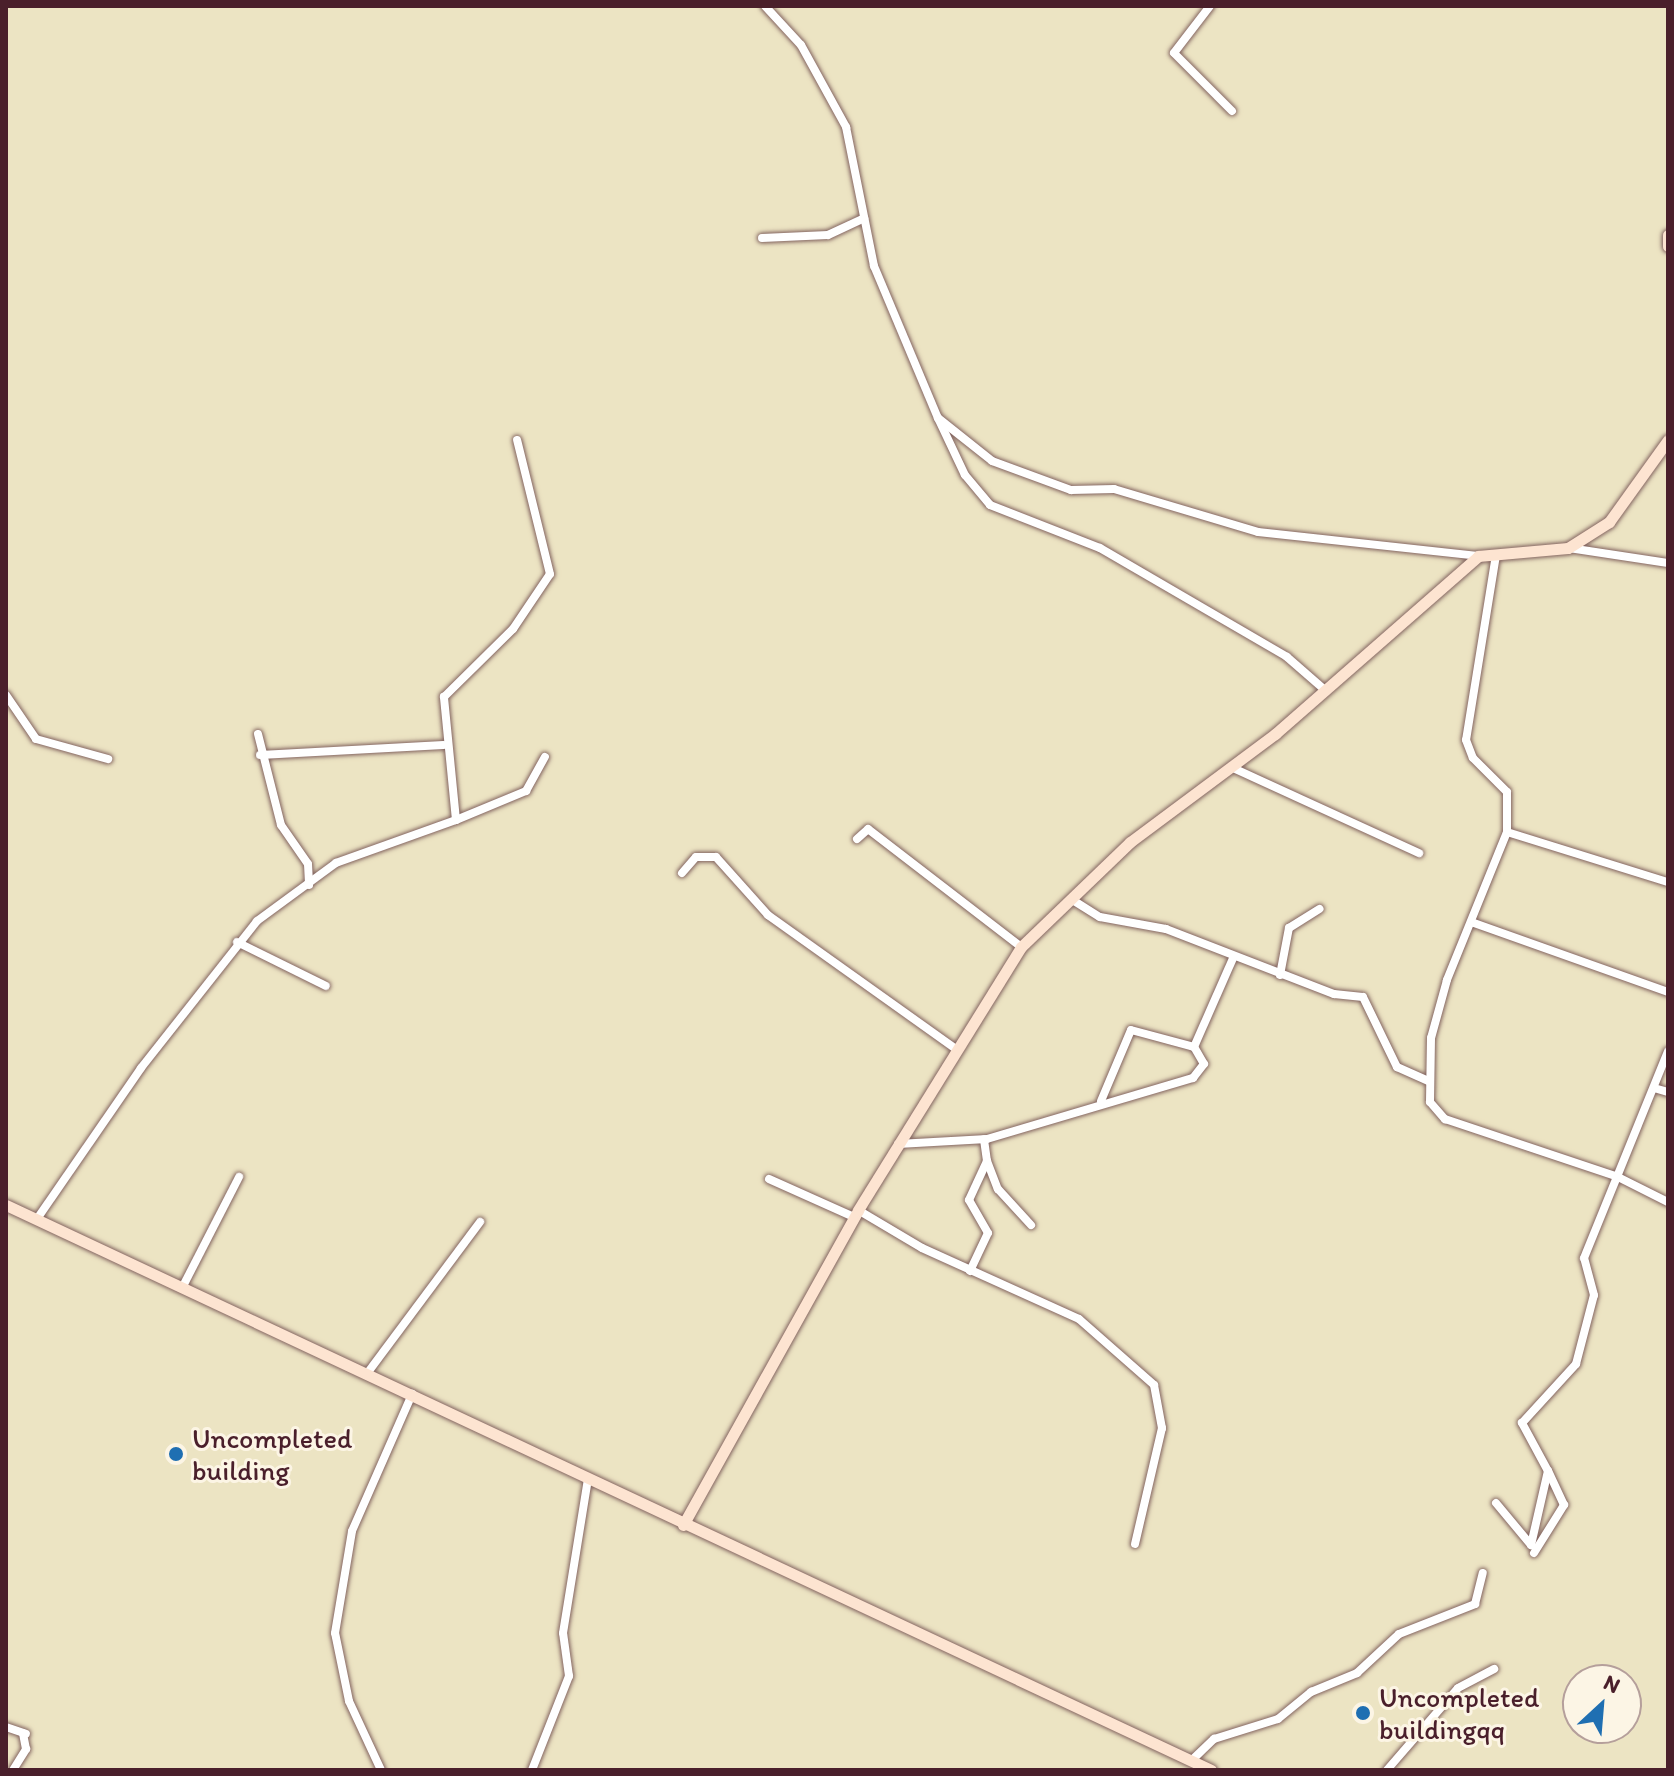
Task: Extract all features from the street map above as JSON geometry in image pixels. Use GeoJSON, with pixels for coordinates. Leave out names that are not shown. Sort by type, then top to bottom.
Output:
{"type":"FeatureCollection","features":[{"type":"Feature","properties":{"kind":"street"},"geometry":{"type":"LineString","coordinates":[[765,6],[801,45],[846,127],[874,266],[965,475],[990,505],[1100,548],[1287,657],[1326,691]]}},
{"type":"Feature","properties":{"kind":"street"},"geometry":{"type":"LineString","coordinates":[[1210,6],[1174,53],[1232,111]]}},
{"type":"Feature","properties":{"kind":"street"},"geometry":{"type":"LineString","coordinates":[[762,238],[828,235],[864,218]]}},
{"type":"Feature","properties":{"kind":"street"},"geometry":{"type":"LineString","coordinates":[[1668,235],[1668,246]]}},
{"type":"Feature","properties":{"kind":"street"},"geometry":{"type":"LineString","coordinates":[[938,418],[992,461],[1071,490],[1114,489],[1258,532],[1478,556],[1568,548],[1668,563]]}},
{"type":"Feature","properties":{"kind":"street"},"geometry":{"type":"LineString","coordinates":[[456,820],[444,745],[444,697],[513,629],[550,574],[517,440]]}},
{"type":"Feature","properties":{"kind":"street"},"geometry":{"type":"LineString","coordinates":[[1568,548],[1609,522],[1668,440]]}},
{"type":"Feature","properties":{"kind":"street"},"geometry":{"type":"LineString","coordinates":[[1496,555],[1466,740],[1473,758],[1507,792],[1507,832],[1474,923],[1447,980],[1429,1081],[1430,1102],[1445,1119],[1618,1177],[1668,1202]]}},
{"type":"Feature","properties":{"kind":"street"},"geometry":{"type":"LineString","coordinates":[[683,1525],[856,1214],[1021,947],[1130,842],[1326,691],[1478,556]]}},
{"type":"Feature","properties":{"kind":"street"},"geometry":{"type":"LineString","coordinates":[[6,695],[36,739],[108,759]]}},
{"type":"Feature","properties":{"kind":"street"},"geometry":{"type":"LineString","coordinates":[[258,734],[260,755],[281,825],[308,864],[309,885]]}},
{"type":"Feature","properties":{"kind":"street"},"geometry":{"type":"LineString","coordinates":[[260,755],[444,745]]}},
{"type":"Feature","properties":{"kind":"street"},"geometry":{"type":"LineString","coordinates":[[37,1219],[237,942],[336,863],[526,791],[545,757]]}},
{"type":"Feature","properties":{"kind":"street"},"geometry":{"type":"LineString","coordinates":[[1231,767],[1419,853]]}},
{"type":"Feature","properties":{"kind":"street"},"geometry":{"type":"LineString","coordinates":[[857,839],[868,829],[1021,947]]}},
{"type":"Feature","properties":{"kind":"street"},"geometry":{"type":"LineString","coordinates":[[1507,832],[1668,882]]}},
{"type":"Feature","properties":{"kind":"street"},"geometry":{"type":"LineString","coordinates":[[682,873],[696,857],[716,857],[768,915],[957,1050]]}},
{"type":"Feature","properties":{"kind":"street"},"geometry":{"type":"LineString","coordinates":[[1071,899],[1100,917],[1166,929],[1280,975],[1363,997],[1397,1067],[1429,1081]]}},
{"type":"Feature","properties":{"kind":"street"},"geometry":{"type":"LineString","coordinates":[[1280,975],[1289,928],[1320,909]]}},
{"type":"Feature","properties":{"kind":"street"},"geometry":{"type":"LineString","coordinates":[[1474,923],[1668,992]]}},
{"type":"Feature","properties":{"kind":"street"},"geometry":{"type":"LineString","coordinates":[[237,942],[326,986]]}},
{"type":"Feature","properties":{"kind":"street"},"geometry":{"type":"LineString","coordinates":[[1194,1047],[1233,958]]}},
{"type":"Feature","properties":{"kind":"street"},"geometry":{"type":"LineString","coordinates":[[898,1144],[984,1139],[1101,1101],[1117,1105],[1193,1078],[1204,1064],[1194,1047],[1131,1030],[1101,1101]]}},
{"type":"Feature","properties":{"kind":"street"},"geometry":{"type":"LineString","coordinates":[[1534,1553],[1564,1505],[1522,1423],[1576,1364],[1594,1295],[1584,1258],[1668,1051]]}},
{"type":"Feature","properties":{"kind":"street"},"geometry":{"type":"LineString","coordinates":[[1654,1088],[1668,1092]]}},
{"type":"Feature","properties":{"kind":"street"},"geometry":{"type":"LineString","coordinates":[[984,1139],[987,1161],[998,1189],[1031,1225]]}},
{"type":"Feature","properties":{"kind":"street"},"geometry":{"type":"LineString","coordinates":[[970,1271],[988,1233],[969,1200],[987,1161]]}},
{"type":"Feature","properties":{"kind":"street"},"geometry":{"type":"LineString","coordinates":[[182,1288],[239,1177]]}},
{"type":"Feature","properties":{"kind":"street"},"geometry":{"type":"LineString","coordinates":[[769,1179],[856,1214],[970,1271],[1079,1319],[1154,1385],[1162,1428],[1135,1544]]}},
{"type":"Feature","properties":{"kind":"street"},"geometry":{"type":"LineString","coordinates":[[6,1205],[1211,1770]]}},
{"type":"Feature","properties":{"kind":"street"},"geometry":{"type":"LineString","coordinates":[[366,1375],[480,1222]]}},
{"type":"Feature","properties":{"kind":"street"},"geometry":{"type":"LineString","coordinates":[[381,1770],[349,1701],[335,1633],[352,1531],[412,1394]]}},
{"type":"Feature","properties":{"kind":"street"},"geometry":{"type":"LineString","coordinates":[[1496,1503],[1531,1545],[1548,1471]]}},
{"type":"Feature","properties":{"kind":"street"},"geometry":{"type":"LineString","coordinates":[[532,1770],[569,1676],[563,1633],[588,1478]]}},
{"type":"Feature","properties":{"kind":"street"},"geometry":{"type":"LineString","coordinates":[[1191,1761],[1214,1739],[1278,1719],[1311,1692],[1357,1673],[1399,1634],[1475,1604],[1483,1573]]}},
{"type":"Feature","properties":{"kind":"street"},"geometry":{"type":"LineString","coordinates":[[1387,1770],[1458,1688],[1494,1669]]}},
{"type":"Feature","properties":{"kind":"street"},"geometry":{"type":"LineString","coordinates":[[6,1727],[25,1734],[26,1749],[13,1770]]}},
{"type":"Feature","properties":{"kind":"place","name":"Uncompleted building"},"geometry":{"type":"Point","coordinates":[176,1454]}},
{"type":"Feature","properties":{"kind":"place","name":"Uncompleted buildingqq"},"geometry":{"type":"Point","coordinates":[1363,1713]}}]}
